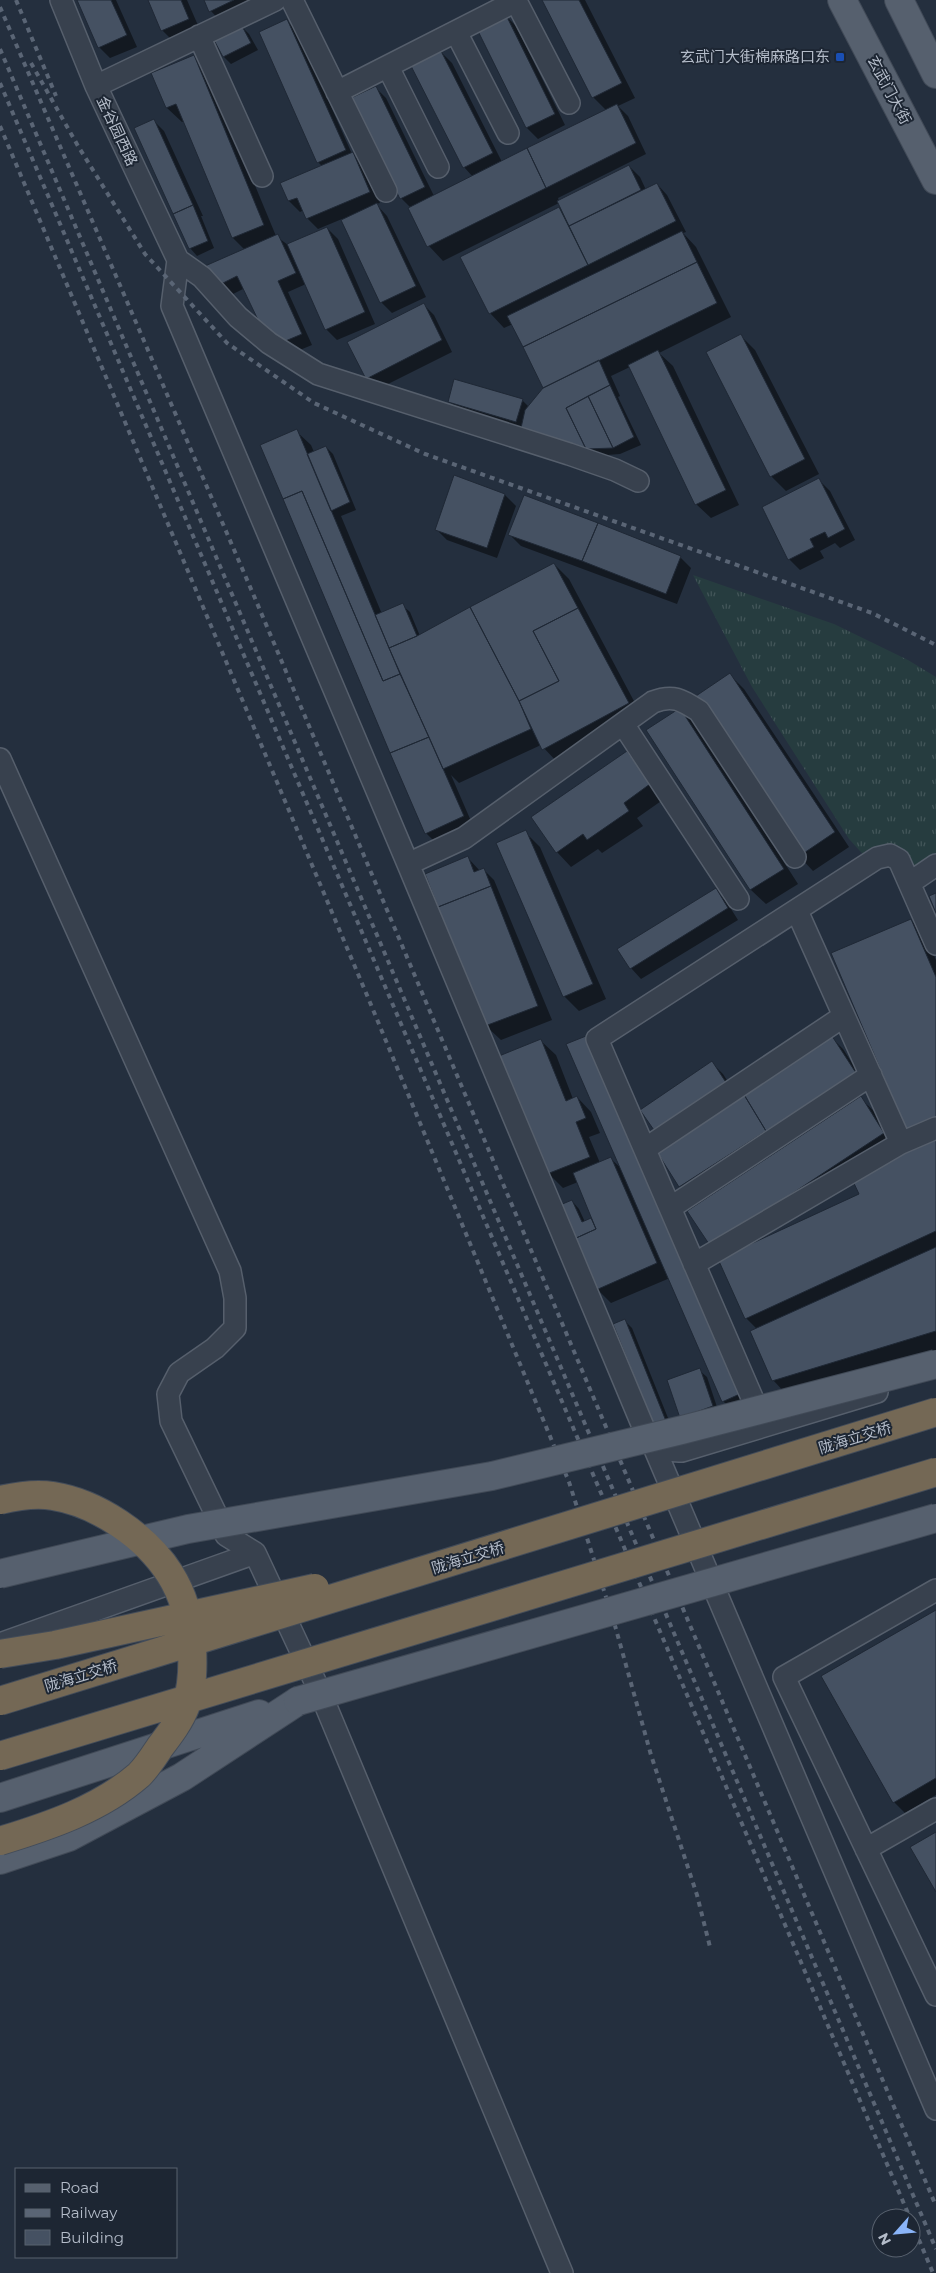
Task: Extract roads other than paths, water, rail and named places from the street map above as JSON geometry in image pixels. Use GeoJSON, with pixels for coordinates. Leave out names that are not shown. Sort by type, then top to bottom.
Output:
{"type":"FeatureCollection","features":[{"type":"Feature","properties":{"kind":"highway","name":"陇海立交桥"},"geometry":{"type":"LineString","coordinates":[[0,1701],[515,1544],[936,1412]]}},
{"type":"Feature","properties":{"kind":"highway"},"geometry":{"type":"LineString","coordinates":[[0,1756],[936,1472]]}},
{"type":"Feature","properties":{"kind":"highway"},"geometry":{"type":"LineString","coordinates":[[0,1500],[22,1495],[53,1496],[88,1507],[116,1523],[151,1550],[170,1574],[183,1600],[190,1624],[193,1666],[186,1706],[174,1728],[140,1774],[108,1798],[71,1817],[0,1841]]}},
{"type":"Feature","properties":{"kind":"highway"},"geometry":{"type":"LineString","coordinates":[[0,1654],[55,1645],[515,1544]]}},
{"type":"Feature","properties":{"kind":"main road","name":"玄武门大街"},"geometry":{"type":"LineString","coordinates":[[842,0],[936,180]]}},
{"type":"Feature","properties":{"kind":"main road"},"geometry":{"type":"LineString","coordinates":[[899,0],[936,74]]}},
{"type":"Feature","properties":{"kind":"main road"},"geometry":{"type":"LineString","coordinates":[[0,1574],[188,1529],[492,1476],[682,1430],[936,1364]]}},
{"type":"Feature","properties":{"kind":"main road"},"geometry":{"type":"LineString","coordinates":[[0,1798],[298,1701],[936,1518]]}},
{"type":"Feature","properties":{"kind":"main road"},"geometry":{"type":"LineString","coordinates":[[0,1860],[69,1837],[173,1782],[298,1701]]}},
{"type":"Feature","properties":{"kind":"street","name":"金谷园西路"},"geometry":{"type":"LineString","coordinates":[[61,0],[96,86],[178,260]]}},
{"type":"Feature","properties":{"kind":"street"},"geometry":{"type":"LineString","coordinates":[[96,86],[275,0]]}},
{"type":"Feature","properties":{"kind":"street"},"geometry":{"type":"LineString","coordinates":[[292,0],[386,191]]}},
{"type":"Feature","properties":{"kind":"street"},"geometry":{"type":"LineString","coordinates":[[337,92],[516,1],[569,102]]}},
{"type":"Feature","properties":{"kind":"street"},"geometry":{"type":"LineString","coordinates":[[456,32],[508,133]]}},
{"type":"Feature","properties":{"kind":"street"},"geometry":{"type":"LineString","coordinates":[[199,36],[262,176]]}},
{"type":"Feature","properties":{"kind":"street"},"geometry":{"type":"LineString","coordinates":[[388,67],[438,167]]}},
{"type":"Feature","properties":{"kind":"street"},"geometry":{"type":"LineString","coordinates":[[638,481],[615,470],[569,454],[318,374],[268,343],[238,317],[202,277],[178,260],[172,306],[647,1436],[654,1447],[711,1579],[936,2109]]}},
{"type":"Feature","properties":{"kind":"street"},"geometry":{"type":"LineString","coordinates":[[408,864],[464,838],[653,702],[664,697],[682,700],[699,711],[795,857]]}},
{"type":"Feature","properties":{"kind":"street"},"geometry":{"type":"LineString","coordinates":[[623,724],[738,899]]}},
{"type":"Feature","properties":{"kind":"street"},"geometry":{"type":"LineString","coordinates":[[0,759],[230,1271],[235,1298],[235,1328],[215,1348],[179,1372],[168,1394],[171,1421],[226,1534],[255,1553],[320,1692],[562,2273]]}},
{"type":"Feature","properties":{"kind":"street"},"geometry":{"type":"LineString","coordinates":[[764,1426],[597,1039],[877,858],[890,855],[899,860],[936,944]]}},
{"type":"Feature","properties":{"kind":"street"},"geometry":{"type":"LineString","coordinates":[[910,882],[936,866]]}},
{"type":"Feature","properties":{"kind":"street"},"geometry":{"type":"LineString","coordinates":[[797,911],[902,1143]]}},
{"type":"Feature","properties":{"kind":"street"},"geometry":{"type":"LineString","coordinates":[[644,1149],[844,1016]]}},
{"type":"Feature","properties":{"kind":"street"},"geometry":{"type":"LineString","coordinates":[[670,1208],[871,1075]]}},
{"type":"Feature","properties":{"kind":"street"},"geometry":{"type":"LineString","coordinates":[[694,1264],[902,1143],[936,1128]]}},
{"type":"Feature","properties":{"kind":"street"},"geometry":{"type":"LineString","coordinates":[[654,1447],[682,1451],[936,1375]]}},
{"type":"Feature","properties":{"kind":"street"},"geometry":{"type":"LineString","coordinates":[[711,1579],[936,1514]]}},
{"type":"Feature","properties":{"kind":"street"},"geometry":{"type":"LineString","coordinates":[[0,1644],[255,1553]]}},
{"type":"Feature","properties":{"kind":"street"},"geometry":{"type":"LineString","coordinates":[[936,1590],[784,1677],[936,1995]]}},
{"type":"Feature","properties":{"kind":"street"},"geometry":{"type":"LineString","coordinates":[[866,1849],[936,1809]]}},
{"type":"Feature","properties":{"kind":"railway"},"geometry":{"type":"LineString","coordinates":[[16,0],[56,96]]}},
{"type":"Feature","properties":{"kind":"railway"},"geometry":{"type":"LineString","coordinates":[[0,7],[254,596],[936,2206]]}},
{"type":"Feature","properties":{"kind":"railway"},"geometry":{"type":"LineString","coordinates":[[0,49],[936,2249]]}},
{"type":"Feature","properties":{"kind":"railway"},"geometry":{"type":"LineString","coordinates":[[31,63],[78,146],[145,254],[227,343],[314,403],[425,454],[872,613],[936,645]]}},
{"type":"Feature","properties":{"kind":"railway"},"geometry":{"type":"LineString","coordinates":[[0,83],[906,2208]]}},
{"type":"Feature","properties":{"kind":"railway"},"geometry":{"type":"LineString","coordinates":[[0,126],[369,1000],[569,1482],[614,1622],[651,1755],[697,1895],[710,1947]]}},
{"type":"Feature","properties":{"kind":"railway"},"geometry":{"type":"LineString","coordinates":[[921,2245],[933,2273]]}},
{"type":"Feature","properties":{"kind":"place","name":"玄武门大街棉麻路口东"},"geometry":{"type":"Point","coordinates":[840,57]}}]}
